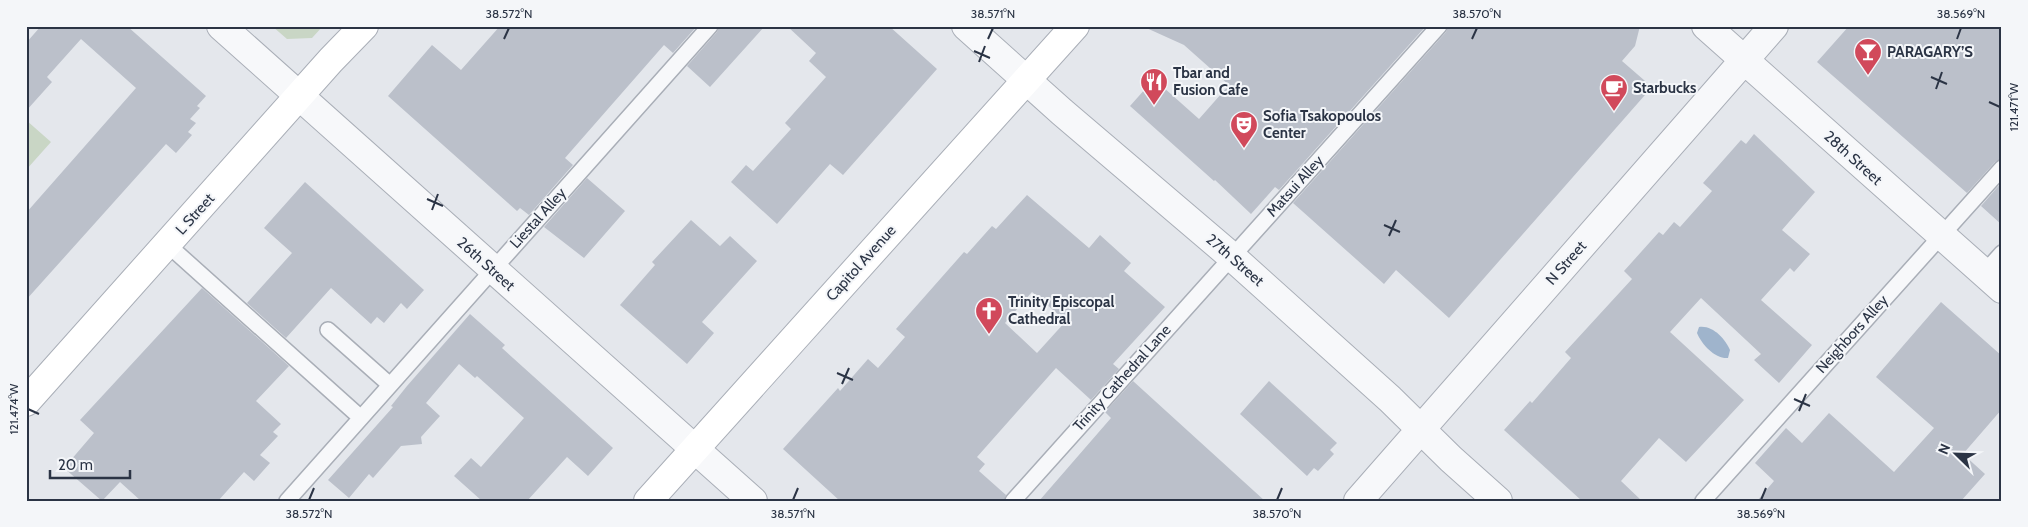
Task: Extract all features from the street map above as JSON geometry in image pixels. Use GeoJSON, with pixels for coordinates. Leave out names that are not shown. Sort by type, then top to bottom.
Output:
{"type":"FeatureCollection","features":[{"type":"Feature","properties":{"kind":"street","name":"26th Street"},"geometry":{"type":"LineString","coordinates":[[221,26],[753,501]]}},
{"type":"Feature","properties":{"kind":"street","name":"L Street"},"geometry":{"type":"LineString","coordinates":[[26,402],[331,60],[364,26]]}},
{"type":"Feature","properties":{"kind":"street","name":"27th Street"},"geometry":{"type":"LineString","coordinates":[[966,26],[1231,256],[1390,399],[1455,463],[1498,501]]}},
{"type":"Feature","properties":{"kind":"street","name":"Capitol Avenue"},"geometry":{"type":"LineString","coordinates":[[648,501],[1075,26]]}},
{"type":"Feature","properties":{"kind":"street","name":"28th Street"},"geometry":{"type":"LineString","coordinates":[[1706,26],[1993,281]]}},
{"type":"Feature","properties":{"kind":"street","name":"N Street"},"geometry":{"type":"LineString","coordinates":[[1358,501],[1774,26]]}},
{"type":"Feature","properties":{"kind":"lane","name":"Liestal Alley"},"geometry":{"type":"LineString","coordinates":[[287,501],[710,26]]}},
{"type":"Feature","properties":{"kind":"lane","name":"Matsui Alley"},"geometry":{"type":"LineString","coordinates":[[1231,256],[1438,26]]}},
{"type":"Feature","properties":{"kind":"lane","name":"Neighbors Alley"},"geometry":{"type":"LineString","coordinates":[[1703,501],[2002,168]]}},
{"type":"Feature","properties":{"kind":"lane"},"geometry":{"type":"LineString","coordinates":[[167,244],[361,418]]}},
{"type":"Feature","properties":{"kind":"lane"},"geometry":{"type":"LineString","coordinates":[[1993,281],[2002,253]]}},
{"type":"Feature","properties":{"kind":"lane","name":"Trinity Cathedral Lane"},"geometry":{"type":"LineString","coordinates":[[1014,501],[1231,256]]}},
{"type":"Feature","properties":{"kind":"lane"},"geometry":{"type":"LineString","coordinates":[[328,330],[390,385]]}},
{"type":"Feature","properties":{"kind":"green space"},"geometry":{"type":"Polygon","coordinates":[[[272,26],[323,26],[312,38],[287,39],[272,26]]]}},
{"type":"Feature","properties":{"kind":"green space"},"geometry":{"type":"Polygon","coordinates":[[[26,120],[51,142],[26,170],[26,120]]]}},
{"type":"Feature","properties":{"kind":"water"},"geometry":{"type":"Polygon","coordinates":[[[1699,327],[1714,330],[1722,337],[1730,350],[1728,358],[1714,354],[1702,342],[1697,333],[1699,327]]]}},
{"type":"Feature","properties":{"kind":"building"},"geometry":{"type":"Polygon","coordinates":[[[41,26],[127,26],[206,96],[197,106],[200,108],[190,119],[196,123],[188,132],[192,135],[176,153],[166,144],[26,300],[26,213],[136,88],[81,39],[47,77],[52,82],[26,111],[26,43],[41,26]]]}},
{"type":"Feature","properties":{"kind":"building"},"geometry":{"type":"Polygon","coordinates":[[[500,26],[697,26],[673,53],[664,45],[565,158],[573,165],[529,215],[520,208],[517,211],[388,96],[432,45],[461,70],[500,26]]]}},
{"type":"Feature","properties":{"kind":"building"},"geometry":{"type":"Polygon","coordinates":[[[719,26],[765,26],[710,87],[687,66],[717,32],[719,26]]]}},
{"type":"Feature","properties":{"kind":"building"},"geometry":{"type":"Polygon","coordinates":[[[787,26],[889,26],[937,69],[843,175],[830,164],[777,224],[731,182],[746,165],[753,171],[791,129],[785,123],[826,77],[809,61],[816,53],[787,26]]]}},
{"type":"Feature","properties":{"kind":"building","name":"Sofia Tsakopoulos Center"},"geometry":{"type":"Polygon","coordinates":[[[1142,26],[1426,26],[1279,190],[1275,187],[1251,214],[1130,106],[1154,79],[1199,119],[1229,85],[1184,45],[1142,26]]]}},
{"type":"Feature","properties":{"kind":"building"},"geometry":{"type":"Polygon","coordinates":[[[1448,26],[1640,26],[1635,46],[1622,61],[1652,87],[1449,318],[1396,270],[1384,284],[1293,203],[1446,32],[1448,26]]]}},
{"type":"Feature","properties":{"kind":"building"},"geometry":{"type":"Polygon","coordinates":[[[1849,26],[2002,26],[2002,159],[1995,162],[1967,193],[1817,62],[1849,26]]]}},
{"type":"Feature","properties":{"kind":"building"},"geometry":{"type":"Polygon","coordinates":[[[1754,134],[1815,192],[1782,230],[1810,254],[1794,272],[1790,268],[1761,300],[1812,345],[1779,383],[1754,360],[1761,354],[1701,298],[1670,332],[1744,400],[1686,462],[1659,438],[1621,481],[1642,501],[1582,501],[1504,430],[1530,401],[1532,403],[1571,358],[1565,352],[1632,279],[1624,271],[1659,232],[1663,235],[1674,222],[1680,227],[1712,191],[1703,183],[1741,140],[1746,144],[1754,134]]]}},
{"type":"Feature","properties":{"kind":"building"},"geometry":{"type":"Polygon","coordinates":[[[587,178],[625,211],[584,258],[544,227],[587,178]]]}},
{"type":"Feature","properties":{"kind":"building"},"geometry":{"type":"Polygon","coordinates":[[[305,182],[424,290],[407,309],[401,303],[384,323],[377,317],[371,324],[331,288],[286,338],[247,303],[292,253],[264,228],[305,182]]]}},
{"type":"Feature","properties":{"kind":"building"},"geometry":{"type":"Polygon","coordinates":[[[2002,182],[2002,225],[1981,206],[2002,182]]]}},
{"type":"Feature","properties":{"kind":"building"},"geometry":{"type":"Polygon","coordinates":[[[1027,195],[1089,248],[1100,235],[1131,263],[1124,271],[1165,307],[1113,364],[1119,369],[1091,400],[1056,368],[977,457],[985,464],[979,471],[1006,495],[1004,501],[840,501],[783,449],[838,388],[840,391],[868,359],[878,368],[905,337],[896,329],[964,252],[967,254],[992,226],[996,229],[1027,195]],[[1032,292],[1005,323],[1037,353],[1066,321],[1032,292]]]}},
{"type":"Feature","properties":{"kind":"building"},"geometry":{"type":"Polygon","coordinates":[[[691,220],[720,246],[730,236],[757,261],[702,322],[714,333],[687,364],[620,305],[655,265],[652,262],[691,220]]]}},
{"type":"Feature","properties":{"kind":"building"},"geometry":{"type":"Polygon","coordinates":[[[202,288],[289,366],[256,401],[281,424],[273,432],[278,436],[260,455],[270,463],[254,481],[244,472],[218,501],[141,501],[120,482],[102,501],[64,468],[94,433],[80,420],[202,288]]]}},
{"type":"Feature","properties":{"kind":"building"},"geometry":{"type":"Polygon","coordinates":[[[1941,302],[2002,356],[2002,409],[1963,454],[1985,474],[1961,501],[1757,501],[1774,481],[1755,463],[1786,428],[1802,443],[1829,413],[1894,472],[1934,428],[1876,377],[1941,302]]]}},
{"type":"Feature","properties":{"kind":"building"},"geometry":{"type":"Polygon","coordinates":[[[470,314],[505,345],[502,348],[613,448],[588,476],[567,457],[527,501],[482,501],[454,476],[471,458],[481,467],[524,418],[477,376],[475,378],[459,364],[426,403],[440,416],[421,437],[422,444],[401,446],[373,478],[369,474],[349,498],[328,480],[393,407],[391,406],[407,386],[470,314]]]}},
{"type":"Feature","properties":{"kind":"building"},"geometry":{"type":"Polygon","coordinates":[[[1133,381],[1265,501],[1039,501],[1111,418],[1105,412],[1133,381]]]}},
{"type":"Feature","properties":{"kind":"building"},"geometry":{"type":"Polygon","coordinates":[[[1269,381],[1337,443],[1330,450],[1334,454],[1318,471],[1314,468],[1307,476],[1240,414],[1269,381]]]}},
{"type":"Feature","properties":{"kind":"place","name":"PARAGARY’S"},"geometry":{"type":"Point","coordinates":[1868,76]}},
{"type":"Feature","properties":{"kind":"place","name":"Tbar and Fusion Cafe"},"geometry":{"type":"Point","coordinates":[1154,106]}},
{"type":"Feature","properties":{"kind":"place","name":"Starbucks"},"geometry":{"type":"Point","coordinates":[1614,112]}},
{"type":"Feature","properties":{"kind":"place","name":"Sofia Tsakopoulos Center"},"geometry":{"type":"Point","coordinates":[1244,149]}},
{"type":"Feature","properties":{"kind":"place","name":"Trinity Episcopal Cathedral"},"geometry":{"type":"Point","coordinates":[989,335]}}]}
